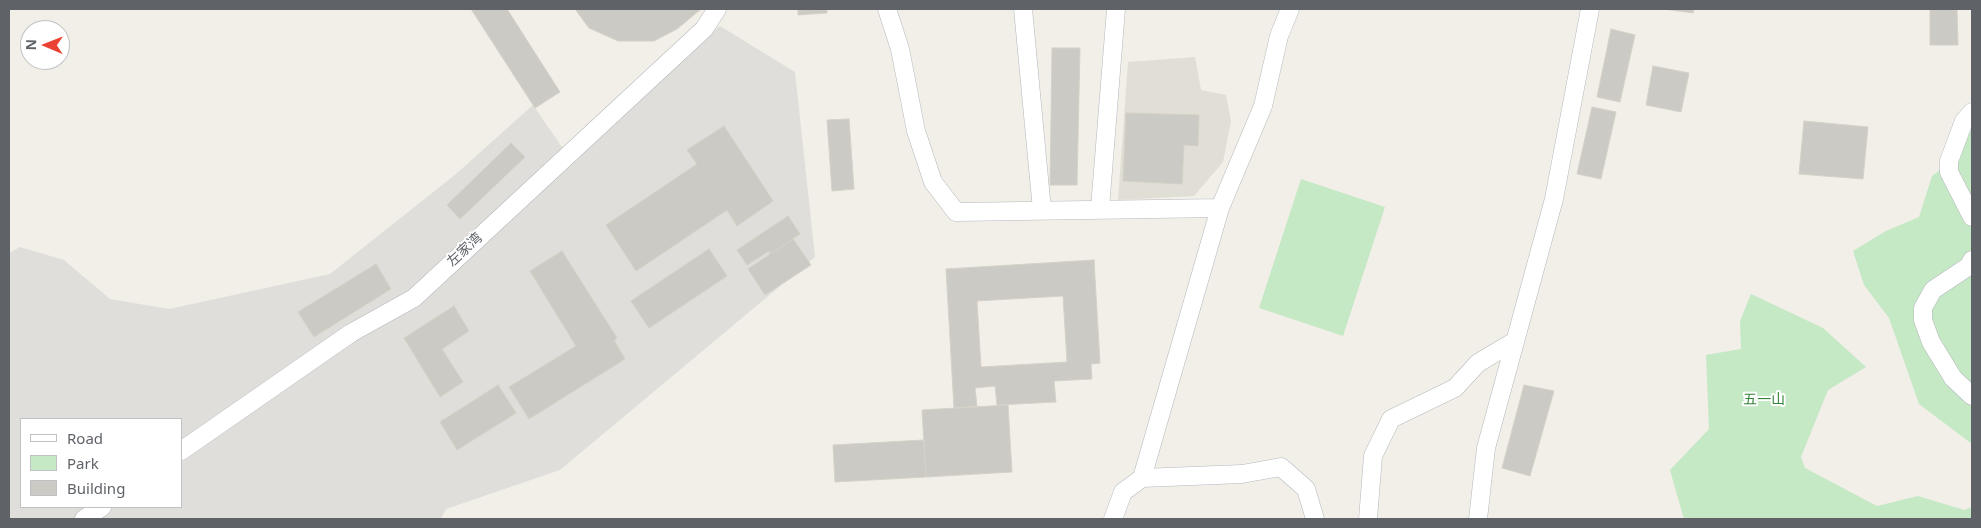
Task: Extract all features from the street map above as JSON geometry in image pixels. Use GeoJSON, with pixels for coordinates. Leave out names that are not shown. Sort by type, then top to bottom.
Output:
{"type":"FeatureCollection","features":[{"type":"Feature","properties":{"kind":"street","name":"左家湾"},"geometry":{"type":"LineString","coordinates":[[182,450],[351,333],[414,298],[704,29],[717,9]]}},
{"type":"Feature","properties":{"kind":"street"},"geometry":{"type":"LineString","coordinates":[[888,9],[900,49],[916,131],[934,182],[956,212],[1100,208],[1220,208]]}},
{"type":"Feature","properties":{"kind":"street"},"geometry":{"type":"LineString","coordinates":[[1023,9],[1042,210]]}},
{"type":"Feature","properties":{"kind":"street"},"geometry":{"type":"LineString","coordinates":[[1100,208],[1116,9]]}},
{"type":"Feature","properties":{"kind":"street"},"geometry":{"type":"LineString","coordinates":[[1142,478],[1220,208],[1263,106],[1279,36],[1290,9]]}},
{"type":"Feature","properties":{"kind":"street"},"geometry":{"type":"LineString","coordinates":[[1478,519],[1486,448],[1554,199],[1590,9]]}},
{"type":"Feature","properties":{"kind":"street"},"geometry":{"type":"LineString","coordinates":[[1972,112],[1964,121],[1949,161],[1949,172],[1972,217]]}},
{"type":"Feature","properties":{"kind":"street"},"geometry":{"type":"LineString","coordinates":[[1972,260],[1969,266],[1933,290],[1923,308],[1923,320],[1930,342],[1952,378],[1972,396]]}},
{"type":"Feature","properties":{"kind":"street"},"geometry":{"type":"LineString","coordinates":[[1368,519],[1373,456],[1391,419],[1455,388],[1478,363],[1516,341]]}},
{"type":"Feature","properties":{"kind":"street"},"geometry":{"type":"LineString","coordinates":[[1113,519],[1123,492],[1142,478],[1242,474],[1281,467],[1306,489],[1315,519]]}},
{"type":"Feature","properties":{"kind":"street"},"geometry":{"type":"LineString","coordinates":[[84,519],[100,508]]}},
{"type":"Feature","properties":{"kind":"shaded area"},"geometry":{"type":"Polygon","coordinates":[[[720,26],[795,72],[815,257],[560,470],[446,509],[441,519],[9,519],[9,253],[20,247],[64,260],[110,299],[169,309],[330,274],[456,174],[533,105],[564,150],[720,26]]]}},
{"type":"Feature","properties":{"kind":"shaded area"},"geometry":{"type":"Polygon","coordinates":[[[1195,57],[1201,90],[1226,95],[1231,121],[1223,162],[1194,196],[1118,200],[1128,62],[1195,57]]]}},
{"type":"Feature","properties":{"kind":"green space"},"geometry":{"type":"Polygon","coordinates":[[[1972,130],[1972,444],[1919,404],[1889,318],[1864,285],[1853,251],[1886,231],[1919,217],[1932,176],[1958,157],[1967,136],[1972,130]]]}},
{"type":"Feature","properties":{"kind":"green space"},"geometry":{"type":"Polygon","coordinates":[[[1301,179],[1385,207],[1343,336],[1259,308],[1301,179]]]}},
{"type":"Feature","properties":{"kind":"green space","name":"五一山"},"geometry":{"type":"Polygon","coordinates":[[[1751,294],[1823,328],[1866,367],[1828,390],[1801,457],[1805,468],[1877,506],[1918,496],[1964,510],[1972,507],[1972,519],[1684,519],[1670,470],[1709,429],[1706,355],[1741,349],[1740,321],[1751,294]]]}},
{"type":"Feature","properties":{"kind":"building"},"geometry":{"type":"Polygon","coordinates":[[[471,9],[507,9],[560,92],[535,108],[471,9]]]}},
{"type":"Feature","properties":{"kind":"building"},"geometry":{"type":"Polygon","coordinates":[[[575,9],[701,9],[677,29],[654,41],[618,41],[589,28],[575,9]]]}},
{"type":"Feature","properties":{"kind":"building"},"geometry":{"type":"Polygon","coordinates":[[[798,9],[827,9],[827,13],[798,15],[798,9]]]}},
{"type":"Feature","properties":{"kind":"building"},"geometry":{"type":"Polygon","coordinates":[[[1663,9],[1694,9],[1693,13],[1663,9]]]}},
{"type":"Feature","properties":{"kind":"building"},"geometry":{"type":"Polygon","coordinates":[[[1930,9],[1957,9],[1958,45],[1930,45],[1930,9]]]}},
{"type":"Feature","properties":{"kind":"building"},"geometry":{"type":"Polygon","coordinates":[[[1611,29],[1635,35],[1620,102],[1597,97],[1611,29]]]}},
{"type":"Feature","properties":{"kind":"building"},"geometry":{"type":"Polygon","coordinates":[[[1052,48],[1080,48],[1077,185],[1050,185],[1052,48]]]}},
{"type":"Feature","properties":{"kind":"building"},"geometry":{"type":"Polygon","coordinates":[[[1653,66],[1689,73],[1681,112],[1646,105],[1653,66]]]}},
{"type":"Feature","properties":{"kind":"building"},"geometry":{"type":"Polygon","coordinates":[[[1592,107],[1616,112],[1601,179],[1577,174],[1592,107]]]}},
{"type":"Feature","properties":{"kind":"building"},"geometry":{"type":"Polygon","coordinates":[[[1126,113],[1199,115],[1198,146],[1184,145],[1182,184],[1123,181],[1126,113]]]}},
{"type":"Feature","properties":{"kind":"building"},"geometry":{"type":"Polygon","coordinates":[[[849,119],[854,189],[832,191],[827,120],[849,119]]]}},
{"type":"Feature","properties":{"kind":"building"},"geometry":{"type":"Polygon","coordinates":[[[1804,121],[1868,127],[1863,179],[1799,174],[1804,121]]]}},
{"type":"Feature","properties":{"kind":"building"},"geometry":{"type":"Polygon","coordinates":[[[724,126],[773,201],[737,226],[727,210],[636,271],[606,225],[697,164],[687,150],[724,126]]]}},
{"type":"Feature","properties":{"kind":"building"},"geometry":{"type":"Polygon","coordinates":[[[511,143],[525,157],[460,219],[447,205],[511,143]]]}},
{"type":"Feature","properties":{"kind":"building"},"geometry":{"type":"Polygon","coordinates":[[[788,216],[800,234],[770,254],[769,251],[747,265],[737,250],[788,216]]]}},
{"type":"Feature","properties":{"kind":"building"},"geometry":{"type":"Polygon","coordinates":[[[793,239],[811,265],[765,295],[748,269],[793,239]]]}},
{"type":"Feature","properties":{"kind":"building"},"geometry":{"type":"Polygon","coordinates":[[[709,249],[727,276],[649,328],[631,301],[709,249]]]}},
{"type":"Feature","properties":{"kind":"building"},"geometry":{"type":"Polygon","coordinates":[[[562,251],[617,338],[614,340],[625,359],[529,419],[509,387],[576,346],[530,271],[562,251]]]}},
{"type":"Feature","properties":{"kind":"building"},"geometry":{"type":"Polygon","coordinates":[[[1094,260],[1100,363],[1091,364],[1092,379],[1054,381],[1056,402],[997,405],[995,386],[975,388],[977,406],[954,408],[946,269],[1094,260]],[[1063,296],[977,301],[981,367],[1067,362],[1063,296]]]}},
{"type":"Feature","properties":{"kind":"building"},"geometry":{"type":"Polygon","coordinates":[[[376,264],[391,289],[314,337],[298,312],[376,264]]]}},
{"type":"Feature","properties":{"kind":"building"},"geometry":{"type":"Polygon","coordinates":[[[454,306],[469,331],[442,349],[463,382],[440,397],[404,338],[454,306]]]}},
{"type":"Feature","properties":{"kind":"building"},"geometry":{"type":"Polygon","coordinates":[[[498,385],[516,413],[457,450],[440,422],[498,385]]]}},
{"type":"Feature","properties":{"kind":"building"},"geometry":{"type":"Polygon","coordinates":[[[1524,385],[1554,391],[1530,476],[1502,468],[1524,385]]]}},
{"type":"Feature","properties":{"kind":"building"},"geometry":{"type":"Polygon","coordinates":[[[1008,405],[1012,472],[926,477],[922,410],[1008,405]]]}},
{"type":"Feature","properties":{"kind":"building"},"geometry":{"type":"Polygon","coordinates":[[[924,440],[926,477],[835,482],[833,445],[924,440]]]}}]}
